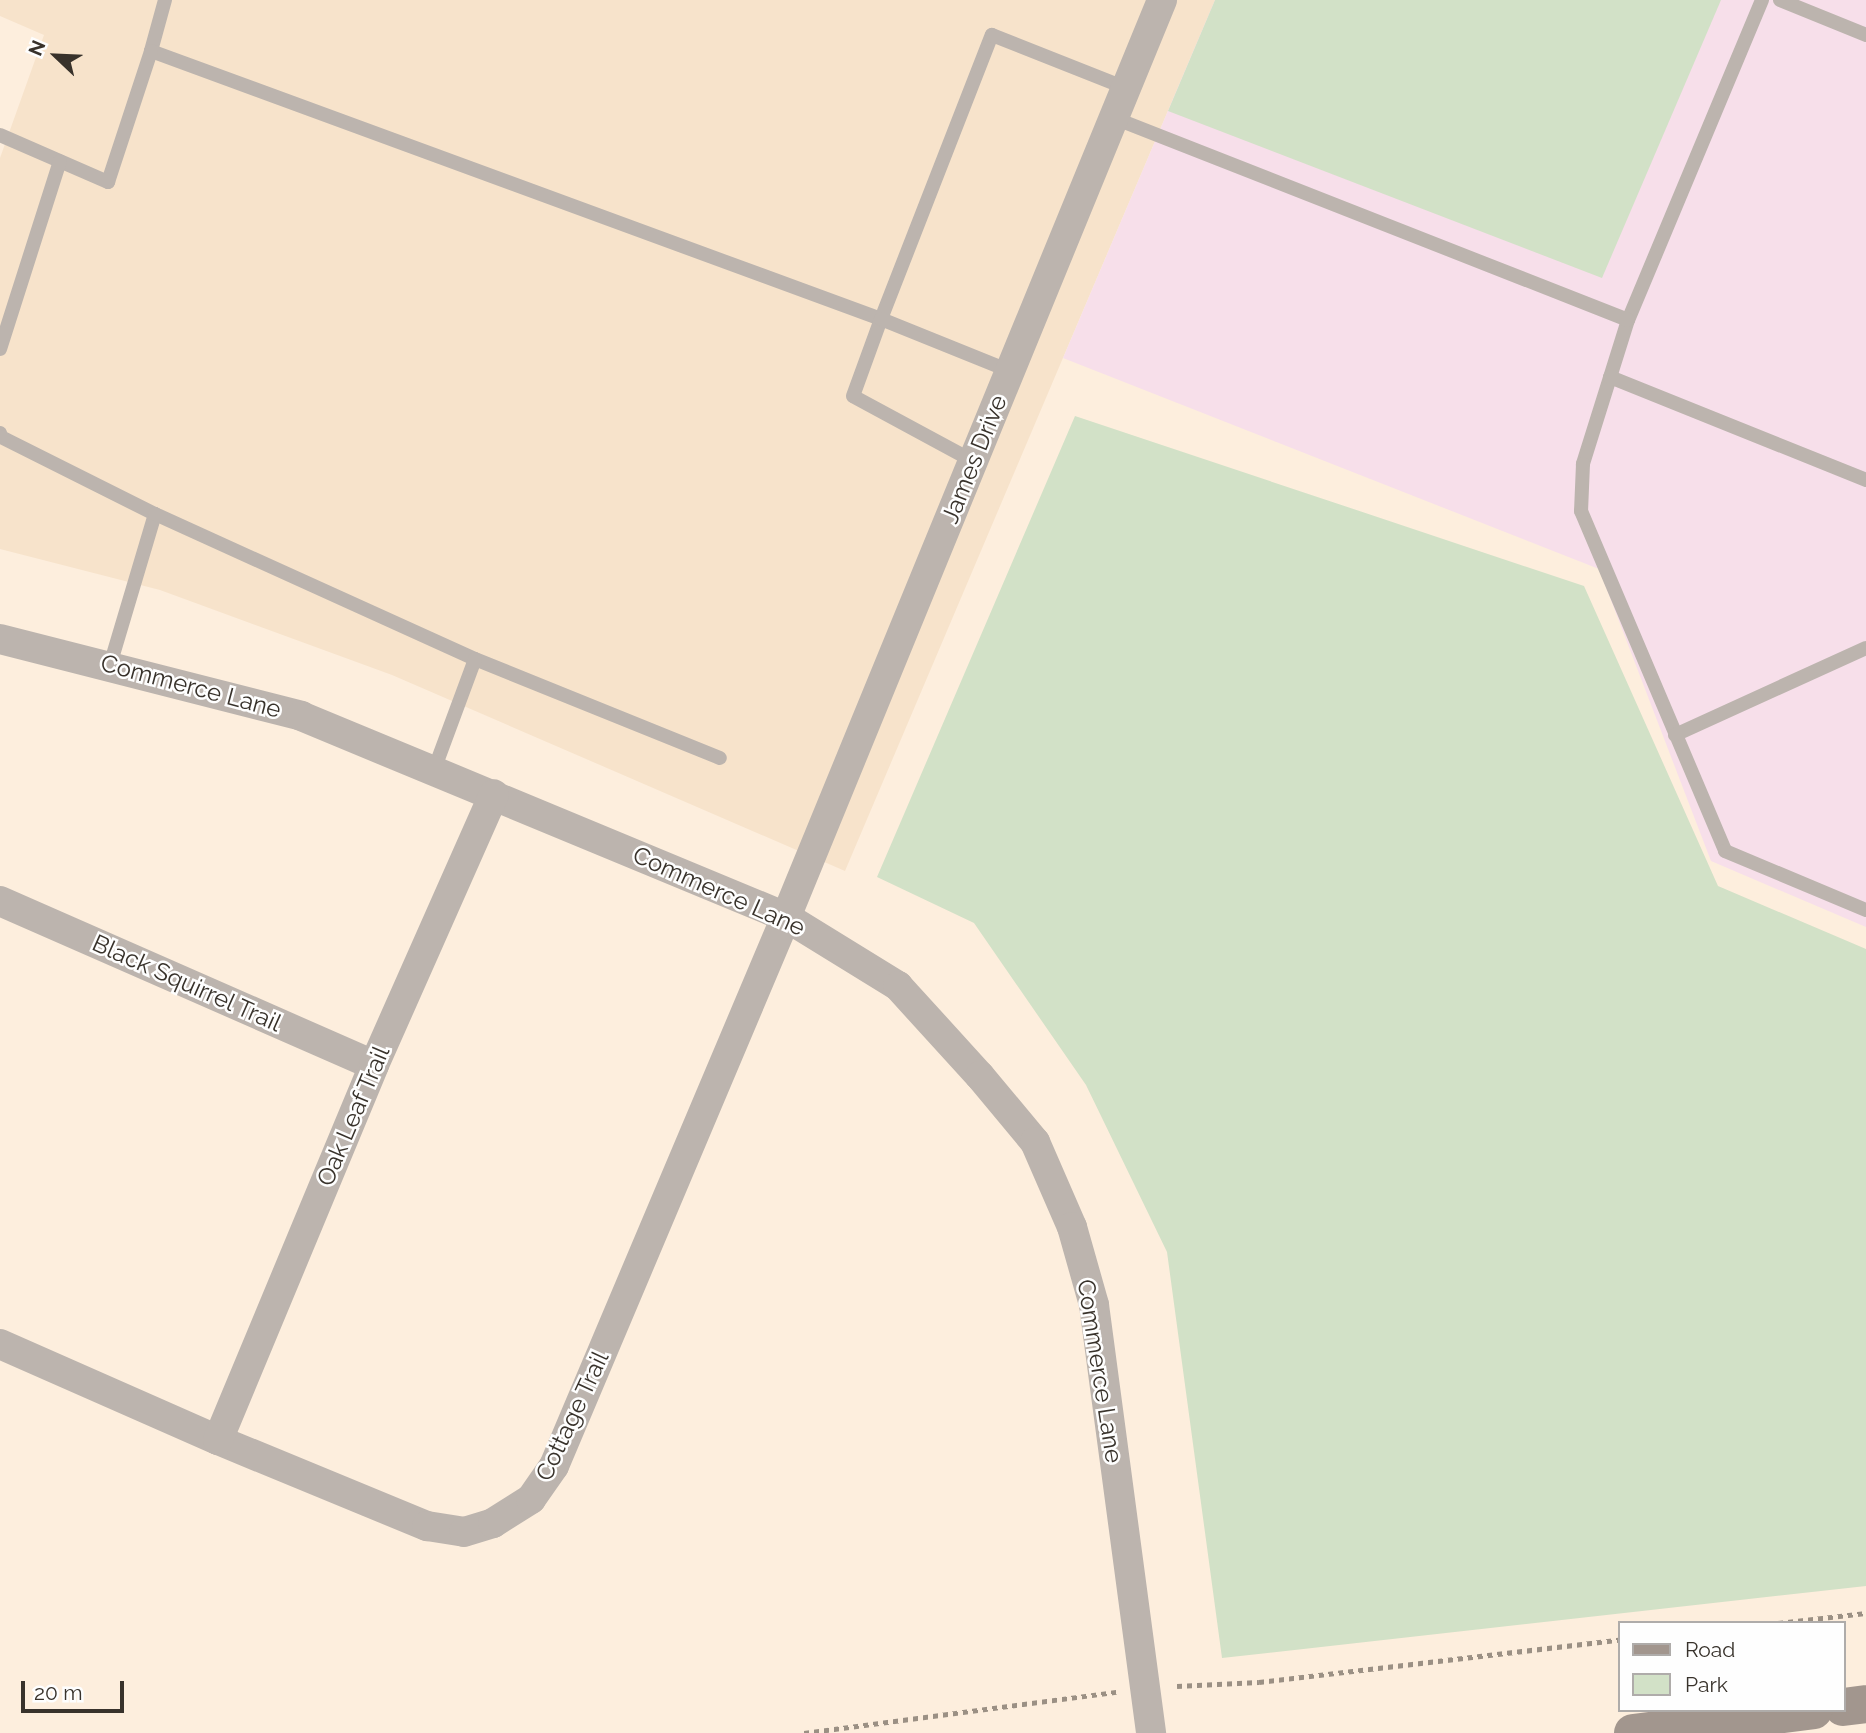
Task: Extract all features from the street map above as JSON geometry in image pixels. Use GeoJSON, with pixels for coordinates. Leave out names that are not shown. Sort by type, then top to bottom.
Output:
{"type":"FeatureCollection","features":[{"type":"Feature","properties":{"kind":"main road"},"geometry":{"type":"LineString","coordinates":[[1845,1707],[1866,1704]]}},
{"type":"Feature","properties":{"kind":"main road"},"geometry":{"type":"LineString","coordinates":[[1633,1733],[1798,1712]]}},
{"type":"Feature","properties":{"kind":"street","name":"James Drive"},"geometry":{"type":"LineString","coordinates":[[786,917],[1162,0]]}},
{"type":"Feature","properties":{"kind":"street","name":"Commerce Lane"},"geometry":{"type":"LineString","coordinates":[[0,639],[301,716],[786,917],[898,986],[980,1076],[1035,1142],[1072,1227],[1094,1305],[1150,1733]]}},
{"type":"Feature","properties":{"kind":"street","name":"Oak Leaf Trail"},"geometry":{"type":"LineString","coordinates":[[218,1440],[374,1065],[494,794]]}},
{"type":"Feature","properties":{"kind":"street","name":"Black Squirrel Trail"},"geometry":{"type":"LineString","coordinates":[[0,901],[374,1065]]}},
{"type":"Feature","properties":{"kind":"street","name":"Cottage Trail"},"geometry":{"type":"LineString","coordinates":[[0,1344],[218,1440],[427,1526],[464,1532],[493,1522],[531,1499],[554,1466],[786,917]]}},
{"type":"Feature","properties":{"kind":"lane"},"geometry":{"type":"LineString","coordinates":[[0,135],[108,182],[165,0]]}},
{"type":"Feature","properties":{"kind":"lane"},"geometry":{"type":"LineString","coordinates":[[1762,0],[1628,320],[1583,464],[1581,511],[1725,851],[1866,910]]}},
{"type":"Feature","properties":{"kind":"lane"},"geometry":{"type":"LineString","coordinates":[[1780,0],[1866,35]]}},
{"type":"Feature","properties":{"kind":"lane"},"geometry":{"type":"LineString","coordinates":[[973,461],[853,396],[992,35],[1126,88]]}},
{"type":"Feature","properties":{"kind":"lane"},"geometry":{"type":"LineString","coordinates":[[151,51],[881,319],[1010,371]]}},
{"type":"Feature","properties":{"kind":"lane"},"geometry":{"type":"LineString","coordinates":[[1114,118],[1628,320]]}},
{"type":"Feature","properties":{"kind":"lane"},"geometry":{"type":"LineString","coordinates":[[0,349],[60,160]]}},
{"type":"Feature","properties":{"kind":"lane"},"geometry":{"type":"LineString","coordinates":[[1610,377],[1866,480]]}},
{"type":"Feature","properties":{"kind":"lane"},"geometry":{"type":"LineString","coordinates":[[0,433],[2,437],[155,514],[475,659],[720,758]]}},
{"type":"Feature","properties":{"kind":"lane"},"geometry":{"type":"LineString","coordinates":[[110,665],[155,514]]}},
{"type":"Feature","properties":{"kind":"lane"},"geometry":{"type":"LineString","coordinates":[[1675,735],[1866,648]]}},
{"type":"Feature","properties":{"kind":"lane"},"geometry":{"type":"LineString","coordinates":[[434,770],[475,659]]}},
{"type":"Feature","properties":{"kind":"path"},"geometry":{"type":"LineString","coordinates":[[1796,1621],[1866,1613]]}},
{"type":"Feature","properties":{"kind":"path"},"geometry":{"type":"LineString","coordinates":[[804,1733],[1144,1688],[1259,1682],[1618,1640]]}},
{"type":"Feature","properties":{"kind":"shaded area"},"geometry":{"type":"Polygon","coordinates":[[[0,0],[1215,0],[845,871],[392,675],[160,590],[0,549],[0,158],[44,35],[0,16],[0,0]]]}},
{"type":"Feature","properties":{"kind":"shaded area"},"geometry":{"type":"Polygon","coordinates":[[[1215,0],[1866,0],[1866,927],[1711,861],[1599,569],[1063,358],[1215,0]]]}},
{"type":"Feature","properties":{"kind":"green space"},"geometry":{"type":"Polygon","coordinates":[[[1215,0],[1721,0],[1602,278],[1168,111],[1215,0]]]}},
{"type":"Feature","properties":{"kind":"green space"},"geometry":{"type":"Polygon","coordinates":[[[1075,416],[1584,586],[1718,886],[1866,949],[1866,1586],[1222,1658],[1167,1252],[1086,1085],[974,923],[877,877],[1075,416]]]}}]}
